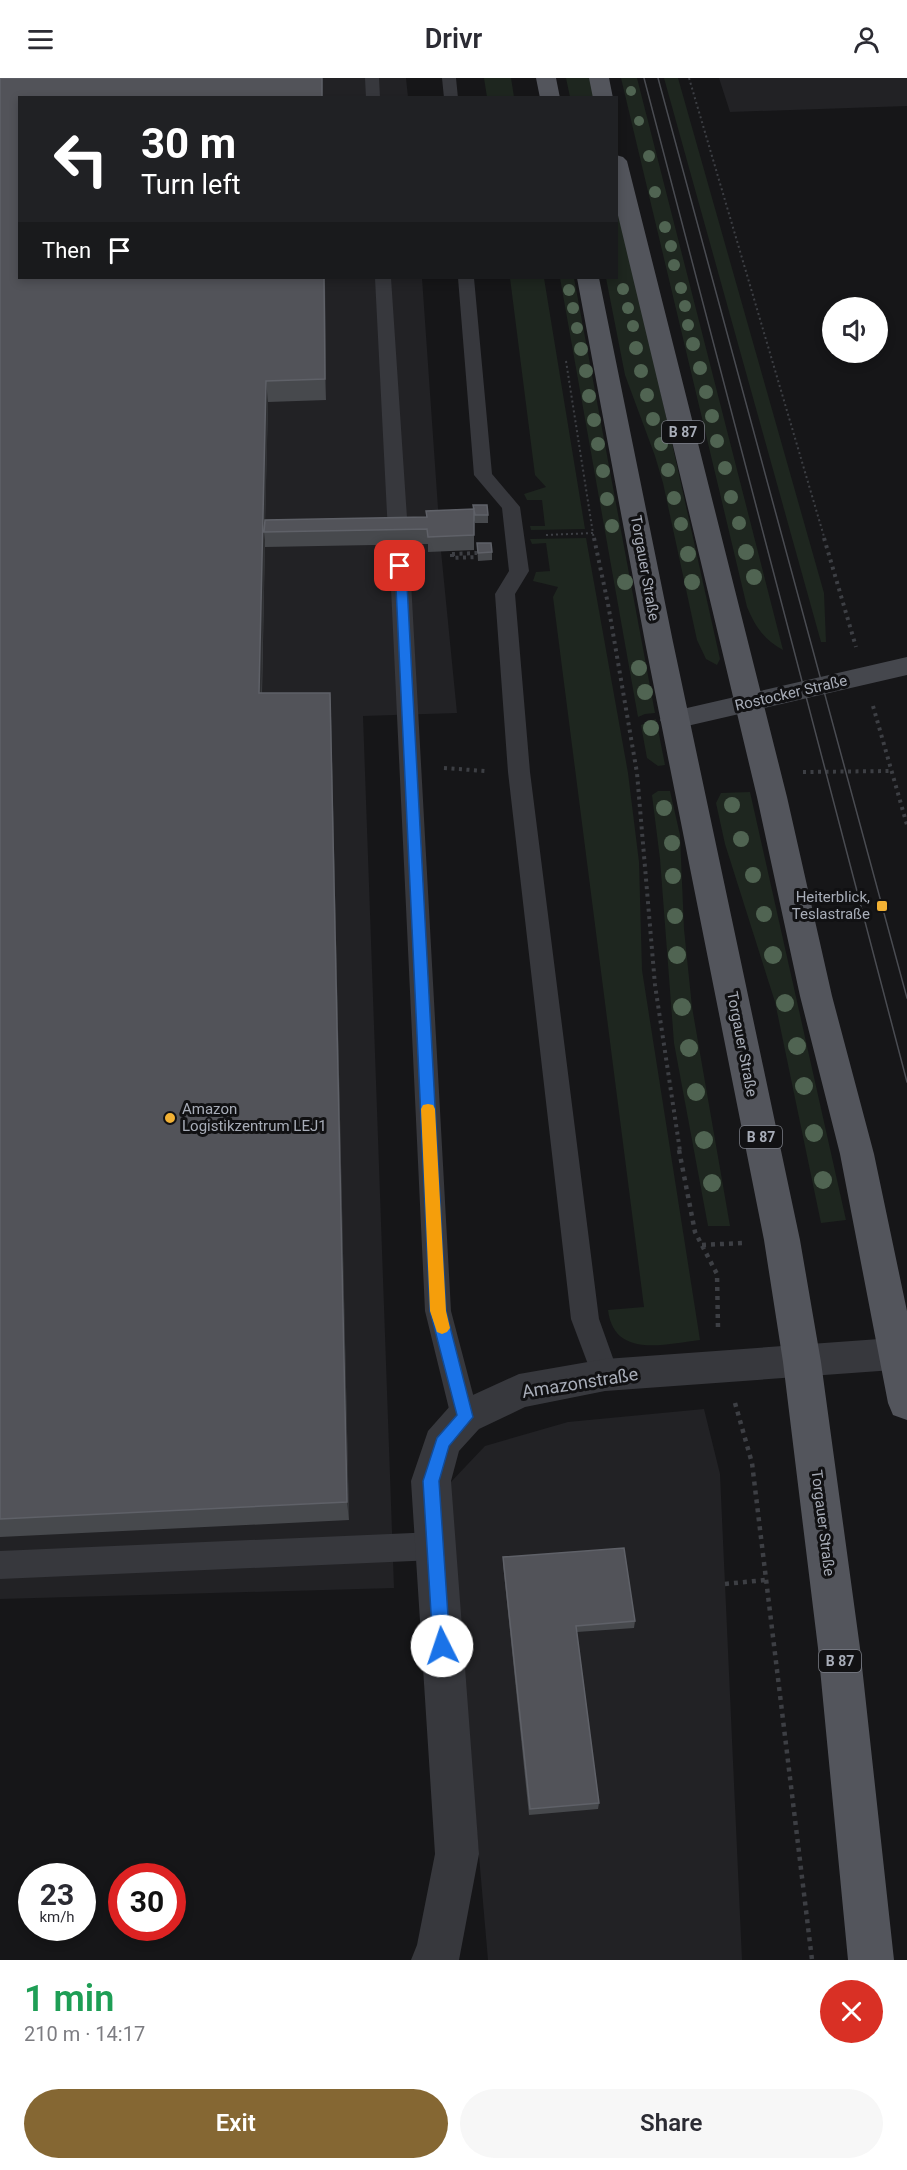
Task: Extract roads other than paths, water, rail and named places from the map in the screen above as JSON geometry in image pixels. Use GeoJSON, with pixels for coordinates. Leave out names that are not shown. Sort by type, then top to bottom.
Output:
{"type":"FeatureCollection","features":[{"type":"Feature","properties":{"kind":"main road"},"geometry":{"type":"LineString","coordinates":[[546,78],[550,96]]}},
{"type":"Feature","properties":{"kind":"main road"},"geometry":{"type":"LineString","coordinates":[[599,78],[603,96]]}},
{"type":"Feature","properties":{"kind":"main road","name":"B 87"},"geometry":{"type":"LineString","coordinates":[[618,169],[750,703],[816,996],[857,1154],[902,1354],[907,1403]]}},
{"type":"Feature","properties":{"kind":"main road","name":"Torgauer Straße"},"geometry":{"type":"LineString","coordinates":[[588,279],[674,720],[716,911],[782,1240],[802,1362],[839,1648],[871,1960]]}},
{"type":"Feature","properties":{"kind":"main road","name":"Rostocker Straße"},"geometry":{"type":"LineString","coordinates":[[674,720],[907,666]]}},
{"type":"Feature","properties":{"kind":"street","name":"Amazonstraße"},"geometry":{"type":"LineString","coordinates":[[435,1960],[438,1956],[457,1854],[431,1481],[442,1443],[465,1417],[519,1391],[605,1375],[902,1354]]}},
{"type":"Feature","properties":{"kind":"lane"},"geometry":{"type":"LineString","coordinates":[[372,78],[373,96]]}},
{"type":"Feature","properties":{"kind":"lane"},"geometry":{"type":"LineString","coordinates":[[449,78],[451,96]]}},
{"type":"Feature","properties":{"kind":"lane"},"geometry":{"type":"LineString","coordinates":[[383,279],[438,1311],[465,1417]]}},
{"type":"Feature","properties":{"kind":"lane"},"geometry":{"type":"LineString","coordinates":[[466,279],[483,476],[511,507],[519,572],[505,594],[519,772],[585,1319],[605,1375]]}},
{"type":"Feature","properties":{"kind":"lane"},"geometry":{"type":"LineString","coordinates":[[0,1565],[435,1546]]}},
{"type":"Feature","properties":{"kind":"tram line"},"geometry":{"type":"LineString","coordinates":[[644,78],[907,1082]]}},
{"type":"Feature","properties":{"kind":"tram line"},"geometry":{"type":"LineString","coordinates":[[658,78],[907,998]]}},
{"type":"Feature","properties":{"kind":"place","name":"Heiterblick, Teslastraße"},"geometry":{"type":"Point","coordinates":[882,906]}},
{"type":"Feature","properties":{"kind":"place","name":"Amazon Logistikzentrum LEJ1"},"geometry":{"type":"Point","coordinates":[170,1118]}}]}
